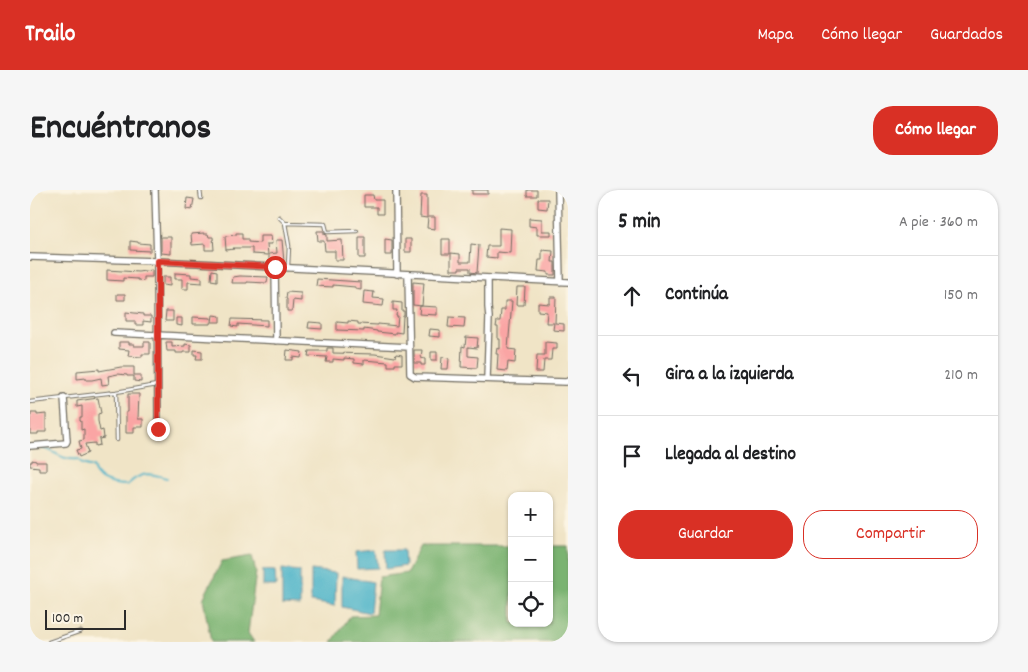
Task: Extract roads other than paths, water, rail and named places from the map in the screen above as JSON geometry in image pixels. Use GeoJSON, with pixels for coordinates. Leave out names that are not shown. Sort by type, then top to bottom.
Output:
{"type":"FeatureCollection","features":[{"type":"Feature","properties":{"kind":"street"},"geometry":{"type":"LineString","coordinates":[[155,190],[158,261],[158,429]]}},
{"type":"Feature","properties":{"kind":"street"},"geometry":{"type":"LineString","coordinates":[[396,190],[397,274]]}},
{"type":"Feature","properties":{"kind":"street"},"geometry":{"type":"LineString","coordinates":[[558,192],[560,282]]}},
{"type":"Feature","properties":{"kind":"street"},"geometry":{"type":"LineString","coordinates":[[30,257],[158,261],[568,282]]}},
{"type":"Feature","properties":{"kind":"street"},"geometry":{"type":"LineString","coordinates":[[275,267],[276,341]]}},
{"type":"Feature","properties":{"kind":"street"},"geometry":{"type":"LineString","coordinates":[[408,274],[410,374],[415,377],[566,382],[568,380]]}},
{"type":"Feature","properties":{"kind":"street"},"geometry":{"type":"LineString","coordinates":[[487,379],[488,279]]}},
{"type":"Feature","properties":{"kind":"street"},"geometry":{"type":"LineString","coordinates":[[114,333],[409,347]]}},
{"type":"Feature","properties":{"kind":"street"},"geometry":{"type":"LineString","coordinates":[[30,446],[66,443],[64,398]]}},
{"type":"Feature","properties":{"kind":"lane"},"geometry":{"type":"LineString","coordinates":[[200,190],[202,198]]}},
{"type":"Feature","properties":{"kind":"lane"},"geometry":{"type":"LineString","coordinates":[[558,192],[568,194]]}},
{"type":"Feature","properties":{"kind":"lane"},"geometry":{"type":"LineString","coordinates":[[279,217],[285,223],[288,268]]}},
{"type":"Feature","properties":{"kind":"lane"},"geometry":{"type":"LineString","coordinates":[[285,223],[325,224],[327,232],[357,231]]}},
{"type":"Feature","properties":{"kind":"lane"},"geometry":{"type":"LineString","coordinates":[[30,402],[158,385]]}},
{"type":"Feature","properties":{"kind":"lane"},"geometry":{"type":"LineString","coordinates":[[116,392],[117,440]]}},
{"type":"Feature","properties":{"kind":"lane"},"geometry":{"type":"LineString","coordinates":[[48,642],[81,631]]}},
{"type":"Feature","properties":{"kind":"water"},"geometry":{"type":"Polygon","coordinates":[[[376,550],[378,568],[357,569],[356,552],[376,550]]]}},
{"type":"Feature","properties":{"kind":"water"},"geometry":{"type":"Polygon","coordinates":[[[385,550],[404,550],[405,566],[386,569],[385,550]]]}},
{"type":"Feature","properties":{"kind":"water"},"geometry":{"type":"Polygon","coordinates":[[[282,569],[300,571],[300,606],[282,605],[282,569]]]}},
{"type":"Feature","properties":{"kind":"water"},"geometry":{"type":"Polygon","coordinates":[[[263,570],[275,571],[276,586],[263,586],[263,570]]]}},
{"type":"Feature","properties":{"kind":"water"},"geometry":{"type":"Polygon","coordinates":[[[311,570],[336,573],[335,606],[311,602],[311,570]]]}},
{"type":"Feature","properties":{"kind":"water"},"geometry":{"type":"Polygon","coordinates":[[[342,576],[373,582],[370,613],[342,607],[342,576]]]}},
{"type":"Feature","properties":{"kind":"waterway"},"geometry":{"type":"LineString","coordinates":[[41,448],[62,457],[78,459],[82,464],[93,467],[98,477],[102,480],[112,484],[127,485],[137,477],[146,474],[167,478]]}}]}
